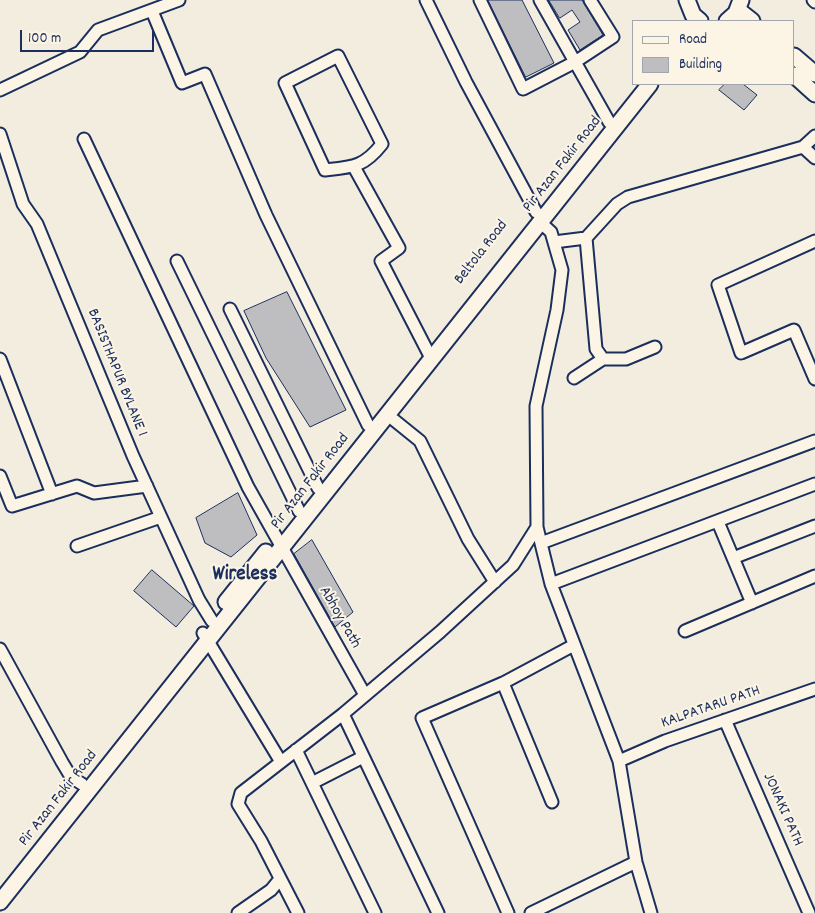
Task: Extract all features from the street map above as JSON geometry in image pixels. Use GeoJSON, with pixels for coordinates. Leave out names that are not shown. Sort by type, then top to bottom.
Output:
{"type":"FeatureCollection","features":[{"type":"Feature","properties":{"kind":"main road"},"geometry":{"type":"LineString","coordinates":[[687,0],[696,20]]}},
{"type":"Feature","properties":{"kind":"main road"},"geometry":{"type":"LineString","coordinates":[[734,14],[749,20]]}},
{"type":"Feature","properties":{"kind":"main road"},"geometry":{"type":"LineString","coordinates":[[795,57],[815,74]]}},
{"type":"Feature","properties":{"kind":"main road"},"geometry":{"type":"LineString","coordinates":[[795,76],[815,94]]}},
{"type":"Feature","properties":{"kind":"main road"},"geometry":{"type":"LineString","coordinates":[[538,217],[608,122],[638,85]]}},
{"type":"Feature","properties":{"kind":"main road","name":"Pir Azan Fakir Road"},"geometry":{"type":"LineString","coordinates":[[0,902],[207,631],[245,576],[281,548],[429,354],[538,217],[649,85]]}},
{"type":"Feature","properties":{"kind":"main road","name":"Pir Azan Fakir Road"},"geometry":{"type":"LineString","coordinates":[[281,548],[299,511],[368,424],[429,354]]}},
{"type":"Feature","properties":{"kind":"main road","name":"Pir Azan Fakir Road"},"geometry":{"type":"LineString","coordinates":[[0,888],[207,631]]}},
{"type":"Feature","properties":{"kind":"street"},"geometry":{"type":"LineString","coordinates":[[0,90],[80,52],[98,30],[152,11],[165,3],[178,0]]}},
{"type":"Feature","properties":{"kind":"street"},"geometry":{"type":"LineString","coordinates":[[426,0],[466,82],[538,217],[551,232],[562,270],[557,310],[536,406],[537,527],[551,584],[619,761],[636,862],[651,913]]}},
{"type":"Feature","properties":{"kind":"street"},"geometry":{"type":"LineString","coordinates":[[480,0],[523,89],[575,62],[613,37],[590,0]]}},
{"type":"Feature","properties":{"kind":"street"},"geometry":{"type":"LineString","coordinates":[[540,0],[608,122]]}},
{"type":"Feature","properties":{"kind":"street"},"geometry":{"type":"LineString","coordinates":[[152,11],[182,84],[205,74],[266,215],[368,424]]}},
{"type":"Feature","properties":{"kind":"street"},"geometry":{"type":"LineString","coordinates":[[338,56],[382,144],[371,157],[354,167],[325,170],[285,84],[338,56]]}},
{"type":"Feature","properties":{"kind":"street","name":"BASISTHAPUR BYLANE 1"},"geometry":{"type":"LineString","coordinates":[[0,134],[23,204],[37,224],[147,486],[199,600],[207,631],[281,762]]}},
{"type":"Feature","properties":{"kind":"street"},"geometry":{"type":"LineString","coordinates":[[554,242],[586,238],[617,204],[628,197],[803,147],[815,136]]}},
{"type":"Feature","properties":{"kind":"street","name":"Abhoy Path"},"geometry":{"type":"LineString","coordinates":[[84,139],[248,487],[365,695]]}},
{"type":"Feature","properties":{"kind":"street"},"geometry":{"type":"LineString","coordinates":[[803,147],[815,158]]}},
{"type":"Feature","properties":{"kind":"street"},"geometry":{"type":"LineString","coordinates":[[354,167],[399,248],[381,261],[429,354]]}},
{"type":"Feature","properties":{"kind":"street"},"geometry":{"type":"LineString","coordinates":[[586,238],[596,349],[603,359]]}},
{"type":"Feature","properties":{"kind":"street"},"geometry":{"type":"LineString","coordinates":[[815,241],[718,285],[742,353],[794,330],[815,380]]}},
{"type":"Feature","properties":{"kind":"street"},"geometry":{"type":"LineString","coordinates":[[177,261],[299,511]]}},
{"type":"Feature","properties":{"kind":"street"},"geometry":{"type":"LineString","coordinates":[[230,309],[318,488]]}},
{"type":"Feature","properties":{"kind":"street"},"geometry":{"type":"LineString","coordinates":[[574,378],[603,359],[626,359],[656,347]]}},
{"type":"Feature","properties":{"kind":"street"},"geometry":{"type":"LineString","coordinates":[[0,359],[52,494]]}},
{"type":"Feature","properties":{"kind":"street"},"geometry":{"type":"LineString","coordinates":[[394,420],[420,441],[468,539],[495,582]]}},
{"type":"Feature","properties":{"kind":"street"},"geometry":{"type":"LineString","coordinates":[[541,543],[815,441]]}},
{"type":"Feature","properties":{"kind":"street"},"geometry":{"type":"LineString","coordinates":[[0,476],[12,506],[77,486],[94,493],[147,486]]}},
{"type":"Feature","properties":{"kind":"street"},"geometry":{"type":"LineString","coordinates":[[551,584],[815,484]]}},
{"type":"Feature","properties":{"kind":"street"},"geometry":{"type":"LineString","coordinates":[[78,546],[161,517]]}},
{"type":"Feature","properties":{"kind":"street"},"geometry":{"type":"LineString","coordinates":[[718,522],[752,603]]}},
{"type":"Feature","properties":{"kind":"street"},"geometry":{"type":"LineString","coordinates":[[733,558],[815,526]]}},
{"type":"Feature","properties":{"kind":"street"},"geometry":{"type":"LineString","coordinates":[[298,913],[238,804],[241,793],[342,714],[440,632],[513,565],[537,527]]}},
{"type":"Feature","properties":{"kind":"street"},"geometry":{"type":"LineString","coordinates":[[685,631],[815,576]]}},
{"type":"Feature","properties":{"kind":"street"},"geometry":{"type":"LineString","coordinates":[[508,913],[422,718],[503,683],[574,644]]}},
{"type":"Feature","properties":{"kind":"street"},"geometry":{"type":"LineString","coordinates":[[0,649],[71,777],[82,784]]}},
{"type":"Feature","properties":{"kind":"street"},"geometry":{"type":"LineString","coordinates":[[503,683],[552,802]]}},
{"type":"Feature","properties":{"kind":"street","name":"KALPATARU PATH"},"geometry":{"type":"LineString","coordinates":[[619,761],[665,741],[815,690]]}},
{"type":"Feature","properties":{"kind":"street"},"geometry":{"type":"LineString","coordinates":[[342,714],[438,913]]}},
{"type":"Feature","properties":{"kind":"street","name":"JONAKI PATH"},"geometry":{"type":"LineString","coordinates":[[725,720],[809,913]]}},
{"type":"Feature","properties":{"kind":"street"},"geometry":{"type":"LineString","coordinates":[[296,750],[375,913]]}},
{"type":"Feature","properties":{"kind":"street"},"geometry":{"type":"LineString","coordinates":[[312,783],[363,757]]}},
{"type":"Feature","properties":{"kind":"street"},"geometry":{"type":"LineString","coordinates":[[531,913],[636,862]]}},
{"type":"Feature","properties":{"kind":"street"},"geometry":{"type":"LineString","coordinates":[[238,913],[271,890],[280,878]]}},
{"type":"Feature","properties":{"kind":"building"},"geometry":{"type":"Polygon","coordinates":[[[488,0],[522,0],[554,63],[526,77],[488,0]]]}},
{"type":"Feature","properties":{"kind":"building"},"geometry":{"type":"Polygon","coordinates":[[[549,0],[582,0],[603,35],[580,50],[568,30],[580,22],[572,10],[560,18],[549,0]]]}},
{"type":"Feature","properties":{"kind":"building"},"geometry":{"type":"Polygon","coordinates":[[[724,85],[744,85],[757,95],[744,110],[719,90],[724,85]]]}},
{"type":"Feature","properties":{"kind":"building"},"geometry":{"type":"Polygon","coordinates":[[[287,292],[346,410],[310,427],[266,358],[244,311],[287,292]]]}},
{"type":"Feature","properties":{"kind":"building"},"geometry":{"type":"Polygon","coordinates":[[[238,493],[257,535],[231,557],[205,543],[196,518],[238,493]]]}},
{"type":"Feature","properties":{"kind":"building"},"geometry":{"type":"Polygon","coordinates":[[[312,540],[353,612],[335,627],[294,554],[312,540]]]}},
{"type":"Feature","properties":{"kind":"building"},"geometry":{"type":"Polygon","coordinates":[[[152,570],[194,606],[176,627],[134,591],[152,570]]]}},
{"type":"Feature","properties":{"kind":"district","name":"Wireless"},"geometry":{"type":"Point","coordinates":[245,576]}}]}
